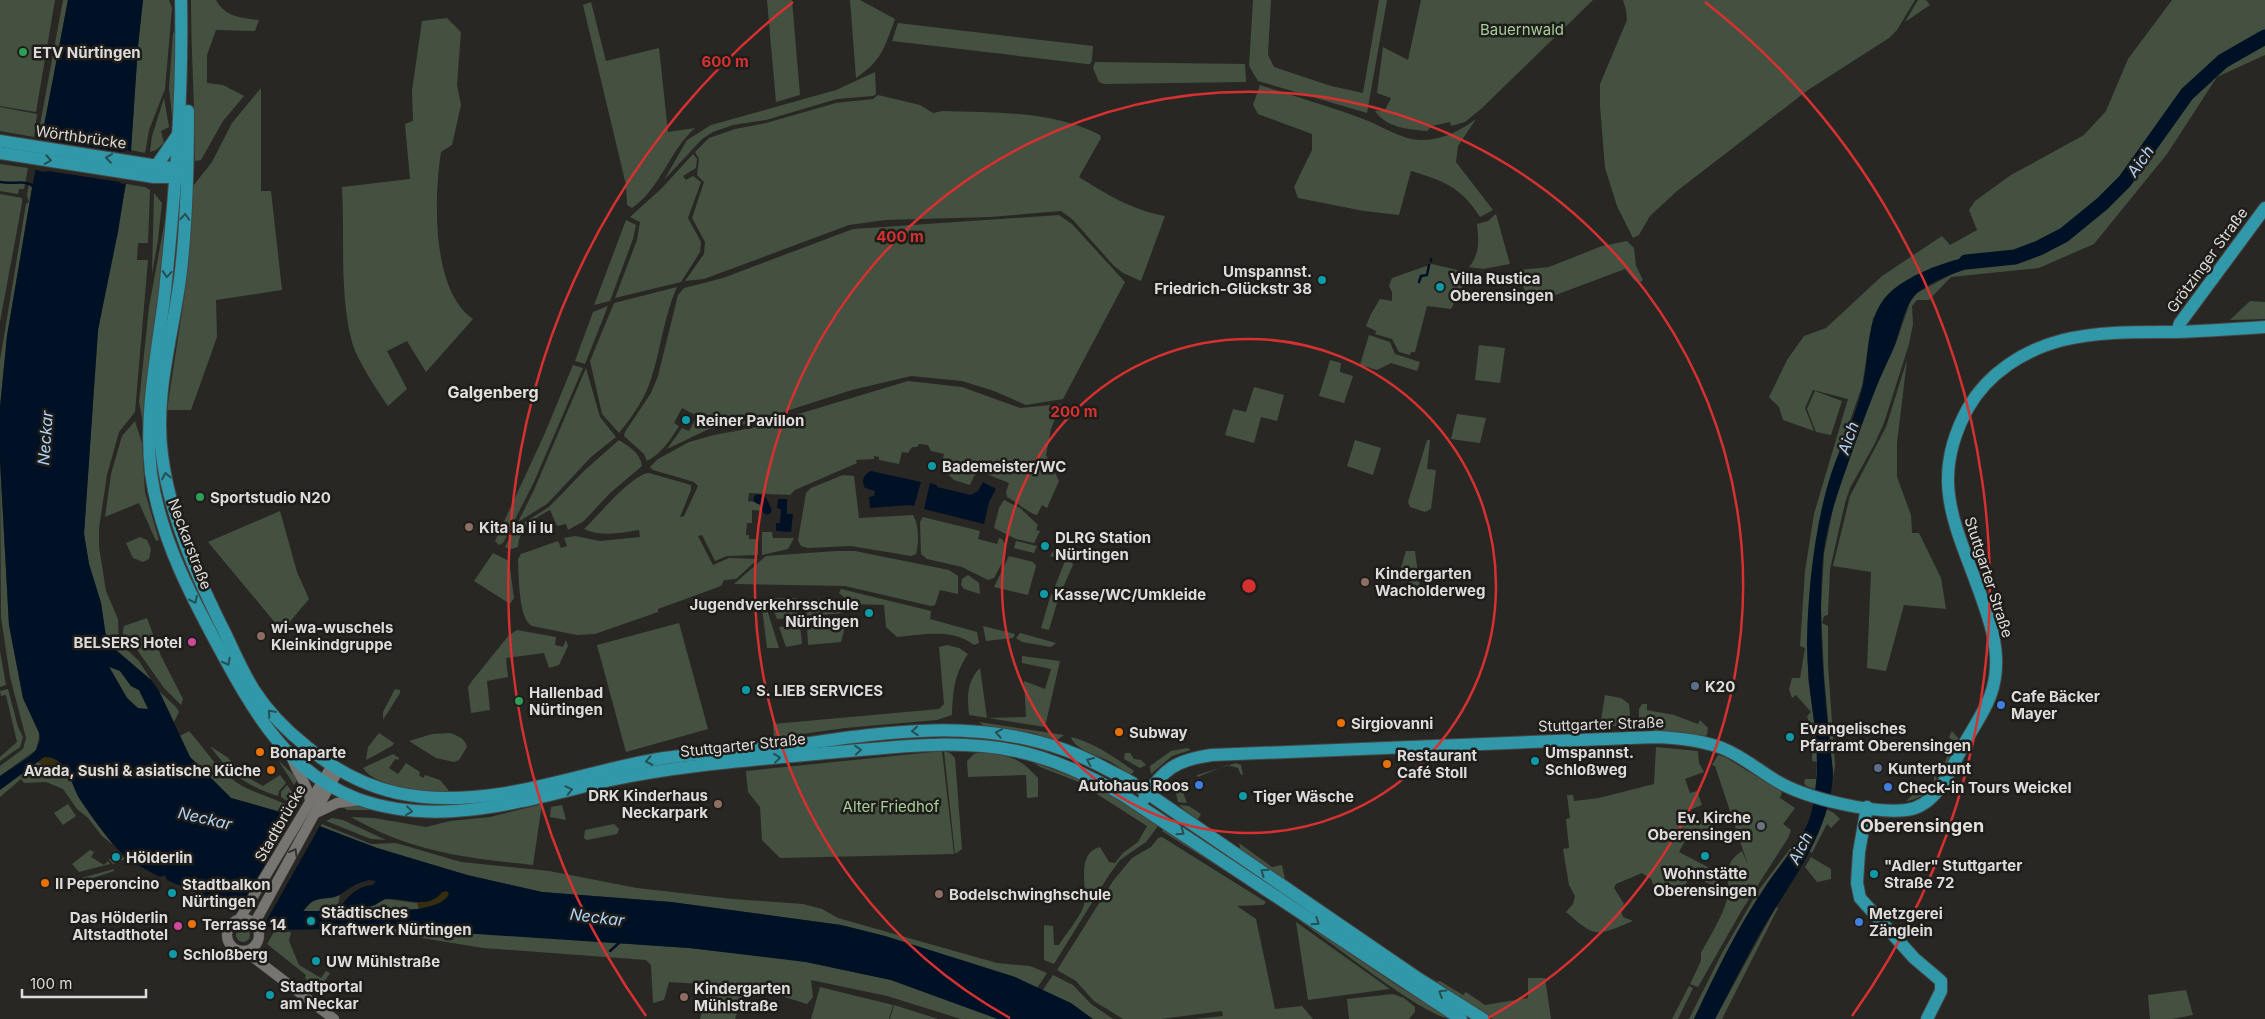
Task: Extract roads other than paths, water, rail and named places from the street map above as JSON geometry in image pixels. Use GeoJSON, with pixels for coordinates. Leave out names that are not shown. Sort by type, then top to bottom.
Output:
{"type":"FeatureCollection","features":[{"type":"Feature","properties":{"kind":"main road"},"geometry":{"type":"LineString","coordinates":[[179,172],[182,68],[181,0]]}},
{"type":"Feature","properties":{"kind":"main road"},"geometry":{"type":"LineString","coordinates":[[179,172],[188,108],[182,68]]}},
{"type":"Feature","properties":{"kind":"main road"},"geometry":{"type":"LineString","coordinates":[[155,171],[179,131]]}},
{"type":"Feature","properties":{"kind":"main road","name":"Wörthbrücke"},"geometry":{"type":"LineString","coordinates":[[0,140],[155,171]]}},
{"type":"Feature","properties":{"kind":"main road","name":"Wörthbrücke"},"geometry":{"type":"LineString","coordinates":[[0,153],[155,171]]}},
{"type":"Feature","properties":{"kind":"main road"},"geometry":{"type":"LineString","coordinates":[[155,171],[179,172]]}},
{"type":"Feature","properties":{"kind":"main road"},"geometry":{"type":"LineString","coordinates":[[155,171],[169,196],[170,225]]}},
{"type":"Feature","properties":{"kind":"main road","name":"Neckarstraße"},"geometry":{"type":"LineString","coordinates":[[179,172],[170,225],[168,317],[159,430],[169,492],[184,540],[212,608],[246,678],[265,706],[294,737],[335,769]]}},
{"type":"Feature","properties":{"kind":"main road","name":"Neckarstraße"},"geometry":{"type":"LineString","coordinates":[[179,172],[181,265],[150,405],[149,449],[156,499],[171,546],[205,622],[248,703],[258,718],[287,751],[326,783]]}},
{"type":"Feature","properties":{"kind":"main road","name":"Grötzinger Straße"},"geometry":{"type":"LineString","coordinates":[[2177,332],[2180,323],[2265,208]]}},
{"type":"Feature","properties":{"kind":"main road","name":"Stuttgarter Straße"},"geometry":{"type":"LineString","coordinates":[[326,783],[361,800],[413,812],[452,812],[506,805],[612,780],[684,767],[907,746],[962,744],[1016,751],[1048,760],[1093,778],[1140,805],[1156,781],[1170,767],[1193,758],[1212,755],[1656,737],[1696,740],[1719,747],[1745,760],[1776,781],[1809,796],[1889,811],[1912,809],[1930,798],[1946,780],[1990,698],[1994,682],[1996,658],[1994,638],[1954,522],[1948,496],[1947,474],[1950,451],[1958,426],[1973,400],[2000,369],[2015,359],[2055,343],[2104,335],[2265,327]]}},
{"type":"Feature","properties":{"kind":"main road"},"geometry":{"type":"LineString","coordinates":[[171,546],[184,540]]}},
{"type":"Feature","properties":{"kind":"main road","name":"Stuttgarter Straße"},"geometry":{"type":"LineString","coordinates":[[335,769],[395,794],[426,798],[462,798],[521,790],[658,759],[785,747],[856,736],[916,730],[963,730],[1014,736],[1064,749],[1105,768],[1148,793]]}},
{"type":"Feature","properties":{"kind":"main road"},"geometry":{"type":"LineString","coordinates":[[287,751],[294,737]]}},
{"type":"Feature","properties":{"kind":"main road"},"geometry":{"type":"LineString","coordinates":[[1148,793],[1416,977],[1483,1019]]}},
{"type":"Feature","properties":{"kind":"main road"},"geometry":{"type":"LineString","coordinates":[[1140,805],[1461,1019]]}},
{"type":"Feature","properties":{"kind":"main road"},"geometry":{"type":"LineString","coordinates":[[1867,807],[1859,852],[1857,883],[1860,898],[1903,947],[1942,984],[1927,1019]]}},
{"type":"Feature","properties":{"kind":"street"},"geometry":{"type":"LineString","coordinates":[[287,751],[308,788],[308,804]]}},
{"type":"Feature","properties":{"kind":"street","name":"Stadtbrücke"},"geometry":{"type":"LineString","coordinates":[[240,918],[308,804],[335,769]]}},
{"type":"Feature","properties":{"kind":"street","name":"Stadtbrücke"},"geometry":{"type":"LineString","coordinates":[[255,923],[316,814],[326,783]]}},
{"type":"Feature","properties":{"kind":"street"},"geometry":{"type":"LineString","coordinates":[[316,814],[337,803],[361,800]]}},
{"type":"Feature","properties":{"kind":"street"},"geometry":{"type":"LineString","coordinates":[[267,967],[256,944],[258,934],[255,923],[240,918],[232,924],[227,936],[234,948],[246,951],[255,960],[267,967],[334,1019]]}},
{"type":"Feature","properties":{"kind":"street"},"geometry":{"type":"LineString","coordinates":[[246,951],[256,944]]}},
{"type":"Feature","properties":{"kind":"water","name":"Neckar"},"geometry":{"type":"Polygon","coordinates":[[[68,0],[143,0],[131,150],[118,232],[98,330],[84,534],[89,564],[101,603],[106,637],[116,650],[151,680],[159,691],[190,757],[231,798],[291,815],[377,848],[467,875],[542,892],[671,902],[841,925],[885,936],[1015,977],[1071,1003],[1093,1019],[998,1019],[891,980],[806,962],[689,948],[387,928],[276,930],[204,895],[202,891],[197,893],[167,880],[165,875],[160,877],[129,859],[118,850],[95,821],[79,798],[67,771],[58,761],[44,757],[0,790],[0,776],[29,757],[36,750],[40,740],[39,733],[23,698],[9,625],[0,460],[0,407],[7,336],[32,188],[68,0]],[[109,667],[127,698],[138,708],[148,709],[139,690],[131,686],[120,671],[109,667]],[[364,881],[336,897],[317,900],[308,905],[303,911],[337,911],[357,890],[373,885],[376,881],[364,881]],[[447,891],[442,892],[430,901],[416,902],[386,899],[369,907],[353,910],[390,911],[420,909],[443,901],[449,894],[447,891]]]}},
{"type":"Feature","properties":{"kind":"water"},"geometry":{"type":"Polygon","coordinates":[[[1963,258],[1984,260],[1985,263],[1930,284],[1916,294],[1908,306],[1895,345],[1860,431],[1830,518],[1823,556],[1821,583],[1821,637],[1833,771],[1831,794],[1825,816],[1806,858],[1758,937],[1715,1019],[1694,1019],[1736,935],[1765,887],[1798,841],[1809,821],[1812,810],[1817,766],[1807,640],[1813,556],[1825,493],[1860,397],[1874,318],[1878,308],[1891,291],[1910,278],[1932,268],[1963,258]]]}},
{"type":"Feature","properties":{"kind":"water"},"geometry":{"type":"Polygon","coordinates":[[[871,471],[921,482],[914,506],[870,508],[869,497],[874,496],[875,491],[865,488],[863,481],[866,474],[871,471]]]}},
{"type":"Feature","properties":{"kind":"water"},"geometry":{"type":"Polygon","coordinates":[[[983,482],[996,489],[989,502],[984,524],[924,509],[930,483],[937,485],[937,487],[971,495],[978,491],[983,482]]]}},
{"type":"Feature","properties":{"kind":"water"},"geometry":{"type":"Polygon","coordinates":[[[778,499],[787,499],[787,514],[793,514],[791,532],[776,531],[776,523],[780,523],[781,509],[777,508],[778,499]]]}},
{"type":"Feature","properties":{"kind":"waterway","name":"Aich"},"geometry":{"type":"LineString","coordinates":[[1966,262],[2015,257],[2039,248],[2064,235],[2102,204],[2125,181],[2187,94],[2223,61],[2265,37]]}},
{"type":"Feature","properties":{"kind":"waterway"},"geometry":{"type":"LineString","coordinates":[[0,182],[22,182],[34,186]]}},
{"type":"Feature","properties":{"kind":"waterway"},"geometry":{"type":"LineString","coordinates":[[1419,282],[1421,276],[1427,275],[1429,265]]}},
{"type":"Feature","properties":{"kind":"waterway"},"geometry":{"type":"LineString","coordinates":[[758,499],[763,501],[767,510]]}},
{"type":"Feature","properties":{"kind":"waterway"},"geometry":{"type":"LineString","coordinates":[[610,951],[620,942]]}},
{"type":"Feature","properties":{"kind":"place","name":"ETV Nürtingen"},"geometry":{"type":"Point","coordinates":[23,52]}},
{"type":"Feature","properties":{"kind":"place","name":"Umspannst. Friedrich-Glückstr 38"},"geometry":{"type":"Point","coordinates":[1322,280]}},
{"type":"Feature","properties":{"kind":"place","name":"Villa Rustica Oberensingen"},"geometry":{"type":"Point","coordinates":[1440,287]}},
{"type":"Feature","properties":{"kind":"place","name":"Reiner Pavillon"},"geometry":{"type":"Point","coordinates":[686,420]}},
{"type":"Feature","properties":{"kind":"place","name":"Bademeister/WC"},"geometry":{"type":"Point","coordinates":[932,466]}},
{"type":"Feature","properties":{"kind":"place","name":"Sportstudio N20"},"geometry":{"type":"Point","coordinates":[200,497]}},
{"type":"Feature","properties":{"kind":"place","name":"Kita la li lu"},"geometry":{"type":"Point","coordinates":[469,527]}},
{"type":"Feature","properties":{"kind":"place","name":"DLRG Station Nürtingen"},"geometry":{"type":"Point","coordinates":[1045,546]}},
{"type":"Feature","properties":{"kind":"place","name":"Kindergarten Wacholderweg"},"geometry":{"type":"Point","coordinates":[1365,582]}},
{"type":"Feature","properties":{"kind":"place","name":"Kasse/WC/Umkleide"},"geometry":{"type":"Point","coordinates":[1044,594]}},
{"type":"Feature","properties":{"kind":"place","name":"Jugendverkehrsschule Nürtingen"},"geometry":{"type":"Point","coordinates":[869,613]}},
{"type":"Feature","properties":{"kind":"place","name":"wi-wa-wuschels Kleinkindgruppe"},"geometry":{"type":"Point","coordinates":[261,636]}},
{"type":"Feature","properties":{"kind":"place","name":"BELSERS Hotel"},"geometry":{"type":"Point","coordinates":[192,642]}},
{"type":"Feature","properties":{"kind":"place","name":"K20"},"geometry":{"type":"Point","coordinates":[1695,686]}},
{"type":"Feature","properties":{"kind":"place","name":"S. LIEB SERVICES"},"geometry":{"type":"Point","coordinates":[746,690]}},
{"type":"Feature","properties":{"kind":"place","name":"Hallenbad Nürtingen"},"geometry":{"type":"Point","coordinates":[519,701]}},
{"type":"Feature","properties":{"kind":"place","name":"Cafe Bäcker Mayer"},"geometry":{"type":"Point","coordinates":[2001,705]}},
{"type":"Feature","properties":{"kind":"place","name":"Sirgiovanni"},"geometry":{"type":"Point","coordinates":[1341,723]}},
{"type":"Feature","properties":{"kind":"place","name":"Subway"},"geometry":{"type":"Point","coordinates":[1119,732]}},
{"type":"Feature","properties":{"kind":"place","name":"Evangelisches Pfarramt Oberensingen"},"geometry":{"type":"Point","coordinates":[1790,737]}},
{"type":"Feature","properties":{"kind":"place","name":"Bonaparte"},"geometry":{"type":"Point","coordinates":[260,752]}},
{"type":"Feature","properties":{"kind":"place","name":"Umspannst. Schloßweg"},"geometry":{"type":"Point","coordinates":[1535,761]}},
{"type":"Feature","properties":{"kind":"place","name":"Restaurant Café Stoll"},"geometry":{"type":"Point","coordinates":[1387,764]}},
{"type":"Feature","properties":{"kind":"place","name":"Kunterbunt"},"geometry":{"type":"Point","coordinates":[1878,768]}},
{"type":"Feature","properties":{"kind":"place","name":"Avada, Sushi & asiatische Küche"},"geometry":{"type":"Point","coordinates":[271,770]}},
{"type":"Feature","properties":{"kind":"place","name":"Autohaus Roos"},"geometry":{"type":"Point","coordinates":[1199,785]}},
{"type":"Feature","properties":{"kind":"place","name":"Check-in Tours Weickel"},"geometry":{"type":"Point","coordinates":[1888,787]}},
{"type":"Feature","properties":{"kind":"place","name":"Tiger Wäsche"},"geometry":{"type":"Point","coordinates":[1243,796]}},
{"type":"Feature","properties":{"kind":"place","name":"DRK Kinderhaus Neckarpark"},"geometry":{"type":"Point","coordinates":[718,804]}},
{"type":"Feature","properties":{"kind":"place","name":"Ev. Kirche Oberensingen"},"geometry":{"type":"Point","coordinates":[1761,826]}},
{"type":"Feature","properties":{"kind":"place","name":"Wohnstätte Oberensingen"},"geometry":{"type":"Point","coordinates":[1705,856]}},
{"type":"Feature","properties":{"kind":"place","name":"Hölderlin"},"geometry":{"type":"Point","coordinates":[116,857]}},
{"type":"Feature","properties":{"kind":"place","name":"\"Adler\" Stuttgarter Straße 72"},"geometry":{"type":"Point","coordinates":[1874,874]}},
{"type":"Feature","properties":{"kind":"place","name":"Il Peperoncino"},"geometry":{"type":"Point","coordinates":[45,883]}},
{"type":"Feature","properties":{"kind":"place","name":"Stadtbalkon Nürtingen"},"geometry":{"type":"Point","coordinates":[172,893]}},
{"type":"Feature","properties":{"kind":"place","name":"Bodelschwinghschule"},"geometry":{"type":"Point","coordinates":[939,894]}},
{"type":"Feature","properties":{"kind":"place","name":"Städtisches Kraftwerk Nürtingen"},"geometry":{"type":"Point","coordinates":[311,921]}},
{"type":"Feature","properties":{"kind":"place","name":"Metzgerei Zänglein"},"geometry":{"type":"Point","coordinates":[1859,922]}},
{"type":"Feature","properties":{"kind":"place","name":"Terrasse 14"},"geometry":{"type":"Point","coordinates":[192,924]}},
{"type":"Feature","properties":{"kind":"place","name":"Das Hölderlin Altstadthotel"},"geometry":{"type":"Point","coordinates":[178,926]}},
{"type":"Feature","properties":{"kind":"place","name":"Schloßberg"},"geometry":{"type":"Point","coordinates":[173,954]}},
{"type":"Feature","properties":{"kind":"place","name":"UW Mühlstraße"},"geometry":{"type":"Point","coordinates":[316,961]}},
{"type":"Feature","properties":{"kind":"place","name":"Stadtportal am Neckar"},"geometry":{"type":"Point","coordinates":[270,995]}},
{"type":"Feature","properties":{"kind":"place","name":"Kindergarten Mühlstraße"},"geometry":{"type":"Point","coordinates":[684,997]}},
{"type":"Feature","properties":{"kind":"district","name":"Galgenberg"},"geometry":{"type":"Point","coordinates":[493,392]}},
{"type":"Feature","properties":{"kind":"district","name":"Oberensingen"},"geometry":{"type":"Point","coordinates":[1922,825]}},
{"type":"Feature","properties":{"kind":"park label","name":"Bauernwald"},"geometry":{"type":"Point","coordinates":[1522,29]}},
{"type":"Feature","properties":{"kind":"park label","name":"Alter Friedhof"},"geometry":{"type":"Point","coordinates":[891,806]}}]}
